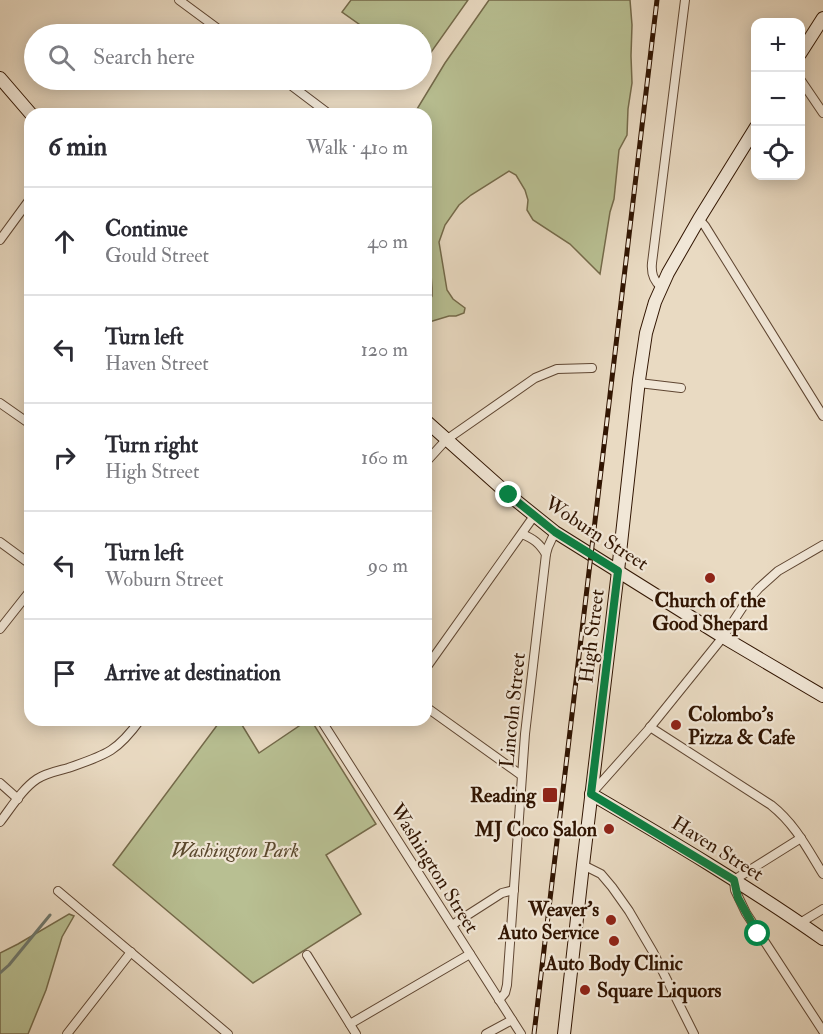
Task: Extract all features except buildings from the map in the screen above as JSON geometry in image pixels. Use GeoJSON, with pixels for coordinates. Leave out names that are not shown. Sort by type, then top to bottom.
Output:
{"type":"FeatureCollection","features":[{"type":"Feature","properties":{"kind":"street"},"geometry":{"type":"LineString","coordinates":[[179,0],[211,24]]}},
{"type":"Feature","properties":{"kind":"street"},"geometry":{"type":"LineString","coordinates":[[661,286],[653,277],[652,263],[685,0]]}},
{"type":"Feature","properties":{"kind":"street"},"geometry":{"type":"LineString","coordinates":[[805,47],[823,18]]}},
{"type":"Feature","properties":{"kind":"street"},"geometry":{"type":"LineString","coordinates":[[0,78],[26,108]]}},
{"type":"Feature","properties":{"kind":"street"},"geometry":{"type":"LineString","coordinates":[[805,85],[823,114]]}},
{"type":"Feature","properties":{"kind":"street"},"geometry":{"type":"LineString","coordinates":[[297,90],[321,108]]}},
{"type":"Feature","properties":{"kind":"street","name":"High Street"},"geometry":{"type":"LineString","coordinates":[[564,1034],[639,383],[648,324],[661,286],[751,135]]}},
{"type":"Feature","properties":{"kind":"street"},"geometry":{"type":"LineString","coordinates":[[0,240],[24,207]]}},
{"type":"Feature","properties":{"kind":"street"},"geometry":{"type":"LineString","coordinates":[[699,219],[823,416]]}},
{"type":"Feature","properties":{"kind":"street"},"geometry":{"type":"LineString","coordinates":[[432,455],[446,440],[544,373],[557,369],[592,368]]}},
{"type":"Feature","properties":{"kind":"street"},"geometry":{"type":"LineString","coordinates":[[639,383],[681,388]]}},
{"type":"Feature","properties":{"kind":"street"},"geometry":{"type":"LineString","coordinates":[[0,403],[24,420]]}},
{"type":"Feature","properties":{"kind":"street","name":"Woburn Street"},"geometry":{"type":"LineString","coordinates":[[432,427],[555,532],[723,637],[823,696]]}},
{"type":"Feature","properties":{"kind":"street"},"geometry":{"type":"LineString","coordinates":[[432,660],[534,516]]}},
{"type":"Feature","properties":{"kind":"street","name":"Lincoln Street"},"geometry":{"type":"LineString","coordinates":[[499,1000],[507,986],[521,775],[546,554],[555,532]]}},
{"type":"Feature","properties":{"kind":"street"},"geometry":{"type":"LineString","coordinates":[[522,534],[538,542],[546,554]]}},
{"type":"Feature","properties":{"kind":"street"},"geometry":{"type":"LineString","coordinates":[[0,542],[24,560]]}},
{"type":"Feature","properties":{"kind":"street"},"geometry":{"type":"LineString","coordinates":[[591,794],[650,727],[723,637],[744,605],[764,583],[788,565],[823,545]]}},
{"type":"Feature","properties":{"kind":"street"},"geometry":{"type":"LineString","coordinates":[[0,629],[24,599]]}},
{"type":"Feature","properties":{"kind":"street"},"geometry":{"type":"LineString","coordinates":[[432,711],[521,775]]}},
{"type":"Feature","properties":{"kind":"street"},"geometry":{"type":"LineString","coordinates":[[0,822],[36,780],[97,758],[114,749],[136,726]]}},
{"type":"Feature","properties":{"kind":"street","name":"Washington Street"},"geometry":{"type":"LineString","coordinates":[[325,726],[521,1034]]}},
{"type":"Feature","properties":{"kind":"street"},"geometry":{"type":"LineString","coordinates":[[650,727],[771,805],[788,820],[823,874]]}},
{"type":"Feature","properties":{"kind":"street"},"geometry":{"type":"LineString","coordinates":[[0,783],[18,799]]}},
{"type":"Feature","properties":{"kind":"street","name":"Haven Street"},"geometry":{"type":"LineString","coordinates":[[591,794],[734,880],[823,939]]}},
{"type":"Feature","properties":{"kind":"street"},"geometry":{"type":"LineString","coordinates":[[801,838],[734,880],[735,890],[743,909],[823,1031]]}},
{"type":"Feature","properties":{"kind":"street"},"geometry":{"type":"LineString","coordinates":[[582,865],[601,874],[623,902],[653,952],[694,1034]]}},
{"type":"Feature","properties":{"kind":"street"},"geometry":{"type":"LineString","coordinates":[[452,925],[505,892],[514,890]]}},
{"type":"Feature","properties":{"kind":"street"},"geometry":{"type":"LineString","coordinates":[[58,891],[228,1034]]}},
{"type":"Feature","properties":{"kind":"street"},"geometry":{"type":"LineString","coordinates":[[800,923],[823,909]]}},
{"type":"Feature","properties":{"kind":"street"},"geometry":{"type":"LineString","coordinates":[[67,1034],[131,952]]}},
{"type":"Feature","properties":{"kind":"street"},"geometry":{"type":"LineString","coordinates":[[350,1024],[470,954]]}},
{"type":"Feature","properties":{"kind":"street"},"geometry":{"type":"LineString","coordinates":[[307,955],[356,1034]]}},
{"type":"Feature","properties":{"kind":"street"},"geometry":{"type":"LineString","coordinates":[[486,1034],[512,1020]]}},
{"type":"Feature","properties":{"kind":"green space"},"geometry":{"type":"Polygon","coordinates":[[[351,0],[468,0],[432,51],[432,24],[359,24],[342,12],[351,0]]]}},
{"type":"Feature","properties":{"kind":"green space"},"geometry":{"type":"Polygon","coordinates":[[[489,0],[630,0],[632,83],[627,135],[619,150],[614,199],[600,274],[570,244],[533,220],[527,210],[528,200],[525,190],[516,175],[509,171],[459,205],[445,225],[439,242],[447,290],[453,299],[465,308],[464,313],[432,321],[432,108],[418,108],[429,90],[432,90],[432,84],[489,0]]]}},
{"type":"Feature","properties":{"kind":"green space","name":"Washington Park"},"geometry":{"type":"Polygon","coordinates":[[[217,726],[243,726],[259,753],[299,726],[315,726],[376,824],[326,855],[361,914],[253,983],[113,865],[217,726]]]}},
{"type":"Feature","properties":{"kind":"green space"},"geometry":{"type":"Polygon","coordinates":[[[69,914],[74,916],[62,937],[46,990],[28,1034],[0,1034],[0,953],[69,914]]]}},
{"type":"Feature","properties":{"kind":"waterway"},"geometry":{"type":"LineString","coordinates":[[0,973],[50,915]]}},
{"type":"Feature","properties":{"kind":"railway"},"geometry":{"type":"LineString","coordinates":[[534,1034],[657,0]]}},
{"type":"Feature","properties":{"kind":"place","name":"Church of the Good Shepard"},"geometry":{"type":"Point","coordinates":[710,578]}},
{"type":"Feature","properties":{"kind":"place","name":"Colombo's Pizza & Cafe"},"geometry":{"type":"Point","coordinates":[676,725]}},
{"type":"Feature","properties":{"kind":"place","name":"Reading"},"geometry":{"type":"Point","coordinates":[550,795]}},
{"type":"Feature","properties":{"kind":"place","name":"MJ Coco Salon"},"geometry":{"type":"Point","coordinates":[609,829]}},
{"type":"Feature","properties":{"kind":"place","name":"Weaver's Auto Service"},"geometry":{"type":"Point","coordinates":[611,920]}},
{"type":"Feature","properties":{"kind":"place","name":"Auto Body Clinic"},"geometry":{"type":"Point","coordinates":[614,941]}},
{"type":"Feature","properties":{"kind":"place","name":"Square Liquors"},"geometry":{"type":"Point","coordinates":[585,990]}},
{"type":"Feature","properties":{"kind":"route"},"geometry":{"type":"LineString","coordinates":[[509,495],[555,532],[618,571],[591,794],[734,880],[738,898],[758,934]]}}]}
